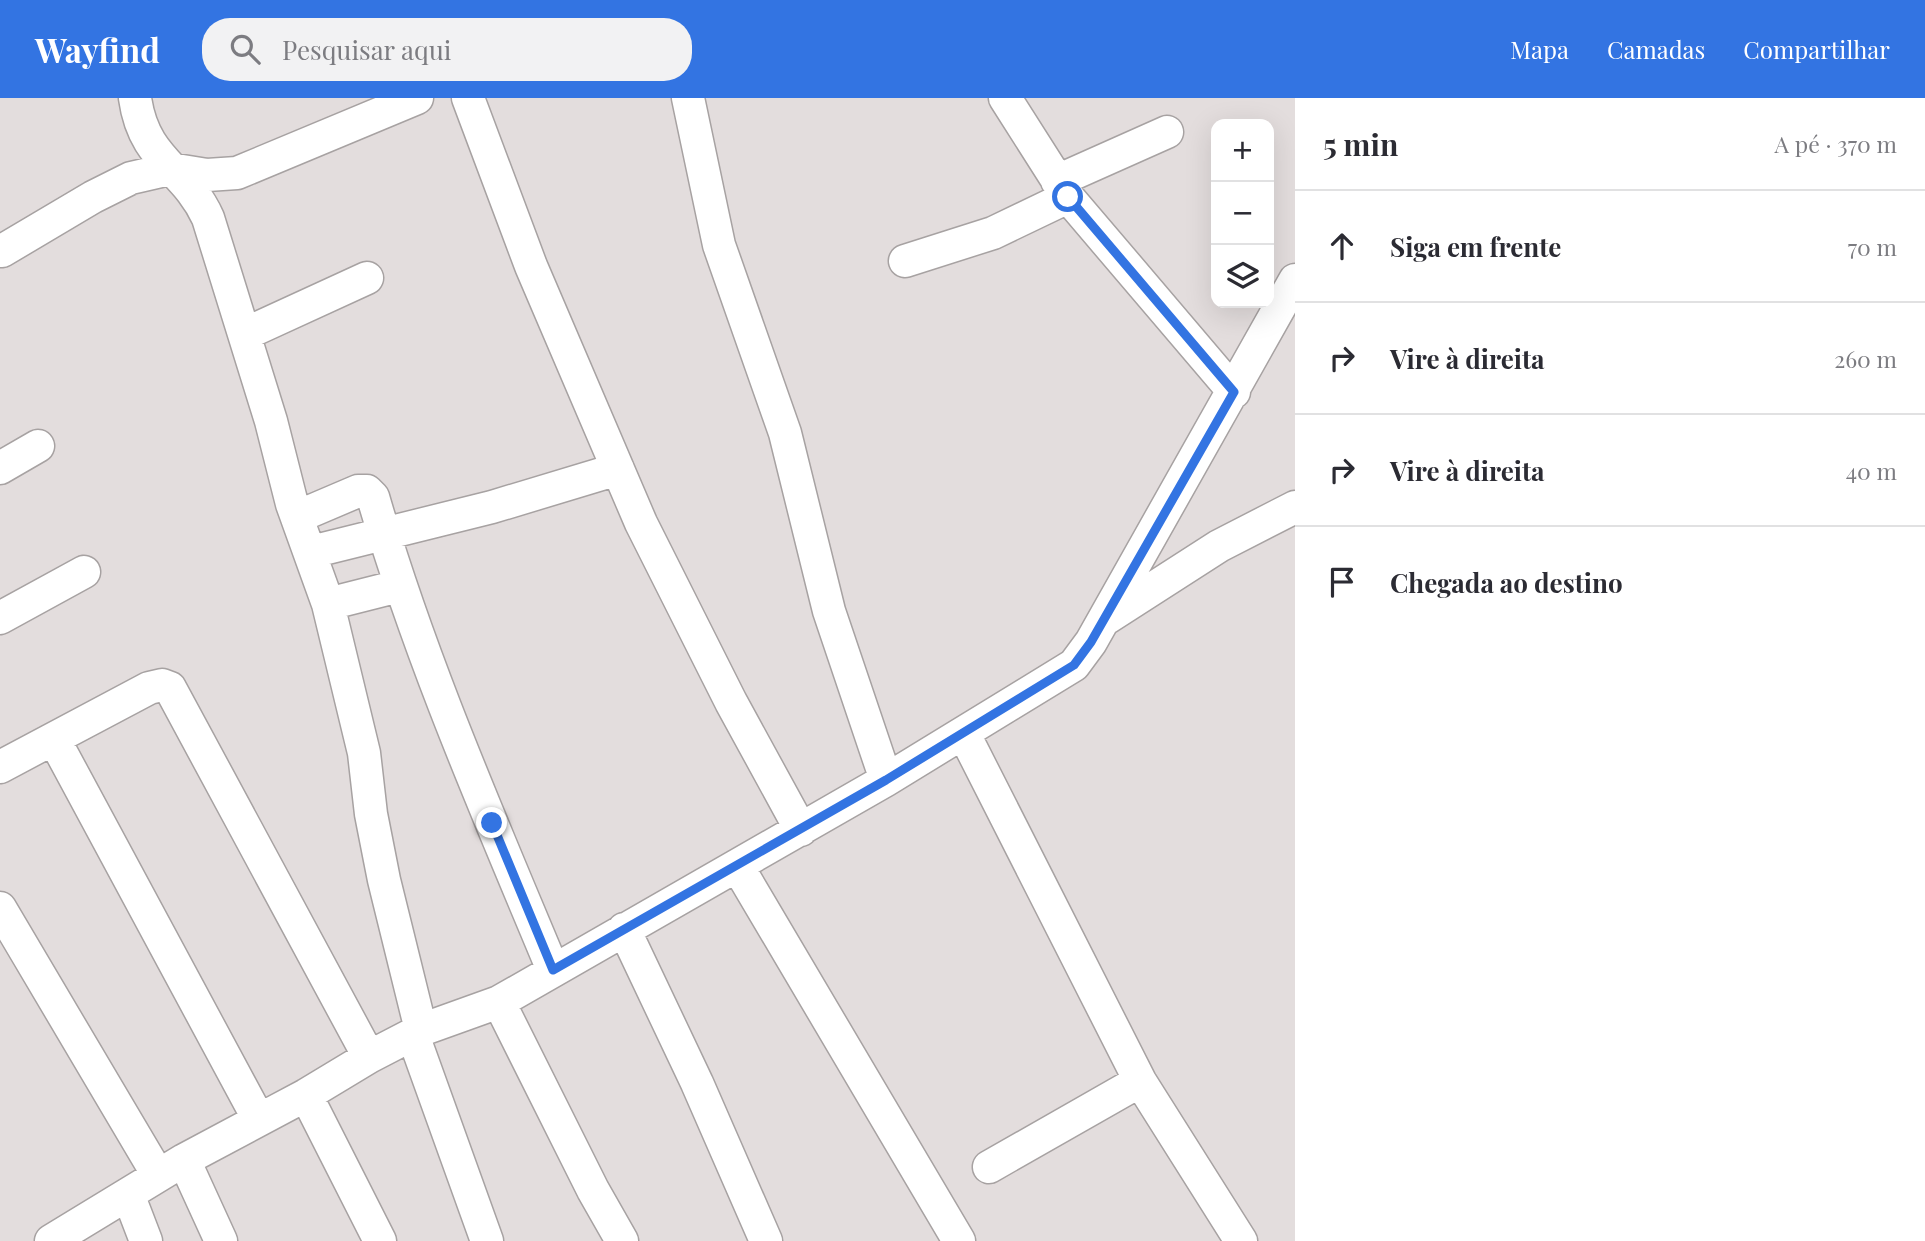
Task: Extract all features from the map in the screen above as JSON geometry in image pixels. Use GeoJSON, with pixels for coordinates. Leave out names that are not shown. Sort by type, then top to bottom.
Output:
{"type":"FeatureCollection","features":[{"type":"Feature","properties":{"kind":"street"},"geometry":{"type":"LineString","coordinates":[[135,98],[138,117],[147,141],[198,197],[208,218],[245,334],[298,517],[328,604],[364,753],[371,814],[417,1032],[487,1241]]}},
{"type":"Feature","properties":{"kind":"street"},"geometry":{"type":"LineString","coordinates":[[1,250],[131,178],[170,169],[206,175],[237,173],[417,98]]}},
{"type":"Feature","properties":{"kind":"street"},"geometry":{"type":"LineString","coordinates":[[468,98],[531,266],[618,469],[731,702],[801,830]]}},
{"type":"Feature","properties":{"kind":"street"},"geometry":{"type":"LineString","coordinates":[[688,98],[719,244],[785,433],[829,611],[886,780]]}},
{"type":"Feature","properties":{"kind":"street"},"geometry":{"type":"LineString","coordinates":[[1004,98],[1063,189],[1234,392]]}},
{"type":"Feature","properties":{"kind":"street"},"geometry":{"type":"LineString","coordinates":[[905,261],[992,233],[1063,189],[1167,132]]}},
{"type":"Feature","properties":{"kind":"street"},"geometry":{"type":"LineString","coordinates":[[245,334],[368,278]]}},
{"type":"Feature","properties":{"kind":"street"},"geometry":{"type":"LineString","coordinates":[[51,1241],[171,1168],[306,1095],[369,1057],[417,1032],[499,1002],[738,867],[964,734],[1074,665],[1234,392],[1295,279]]}},
{"type":"Feature","properties":{"kind":"street"},"geometry":{"type":"LineString","coordinates":[[0,468],[38,446]]}},
{"type":"Feature","properties":{"kind":"street"},"geometry":{"type":"LineString","coordinates":[[311,552],[492,508],[618,469]]}},
{"type":"Feature","properties":{"kind":"street"},"geometry":{"type":"LineString","coordinates":[[298,517],[358,491],[367,491],[373,496],[399,586],[453,732],[553,970]]}},
{"type":"Feature","properties":{"kind":"street"},"geometry":{"type":"LineString","coordinates":[[1100,622],[1219,545],[1295,507]]}},
{"type":"Feature","properties":{"kind":"street"},"geometry":{"type":"LineString","coordinates":[[0,618],[84,572]]}},
{"type":"Feature","properties":{"kind":"street"},"geometry":{"type":"LineString","coordinates":[[328,604],[399,586]]}},
{"type":"Feature","properties":{"kind":"street"},"geometry":{"type":"LineString","coordinates":[[0,767],[149,688],[162,685],[170,688],[369,1057]]}},
{"type":"Feature","properties":{"kind":"street"},"geometry":{"type":"LineString","coordinates":[[964,734],[1140,1081],[1241,1241]]}},
{"type":"Feature","properties":{"kind":"street"},"geometry":{"type":"LineString","coordinates":[[54,739],[259,1120]]}},
{"type":"Feature","properties":{"kind":"street"},"geometry":{"type":"LineString","coordinates":[[738,867],[959,1241]]}},
{"type":"Feature","properties":{"kind":"street"},"geometry":{"type":"LineString","coordinates":[[0,908],[221,1241]]}},
{"type":"Feature","properties":{"kind":"street"},"geometry":{"type":"LineString","coordinates":[[624,929],[697,1083],[766,1241]]}},
{"type":"Feature","properties":{"kind":"street"},"geometry":{"type":"LineString","coordinates":[[499,1002],[593,1190],[622,1241]]}},
{"type":"Feature","properties":{"kind":"street"},"geometry":{"type":"LineString","coordinates":[[989,1167],[1140,1081]]}},
{"type":"Feature","properties":{"kind":"street"},"geometry":{"type":"LineString","coordinates":[[306,1095],[380,1241]]}},
{"type":"Feature","properties":{"kind":"street"},"geometry":{"type":"LineString","coordinates":[[128,1194],[146,1241]]}},
{"type":"Feature","properties":{"kind":"route"},"geometry":{"type":"LineString","coordinates":[[492,823],[553,970],[738,867],[964,734],[1074,665],[1091,642],[1100,622],[1234,392],[1068,197]]}}]}
